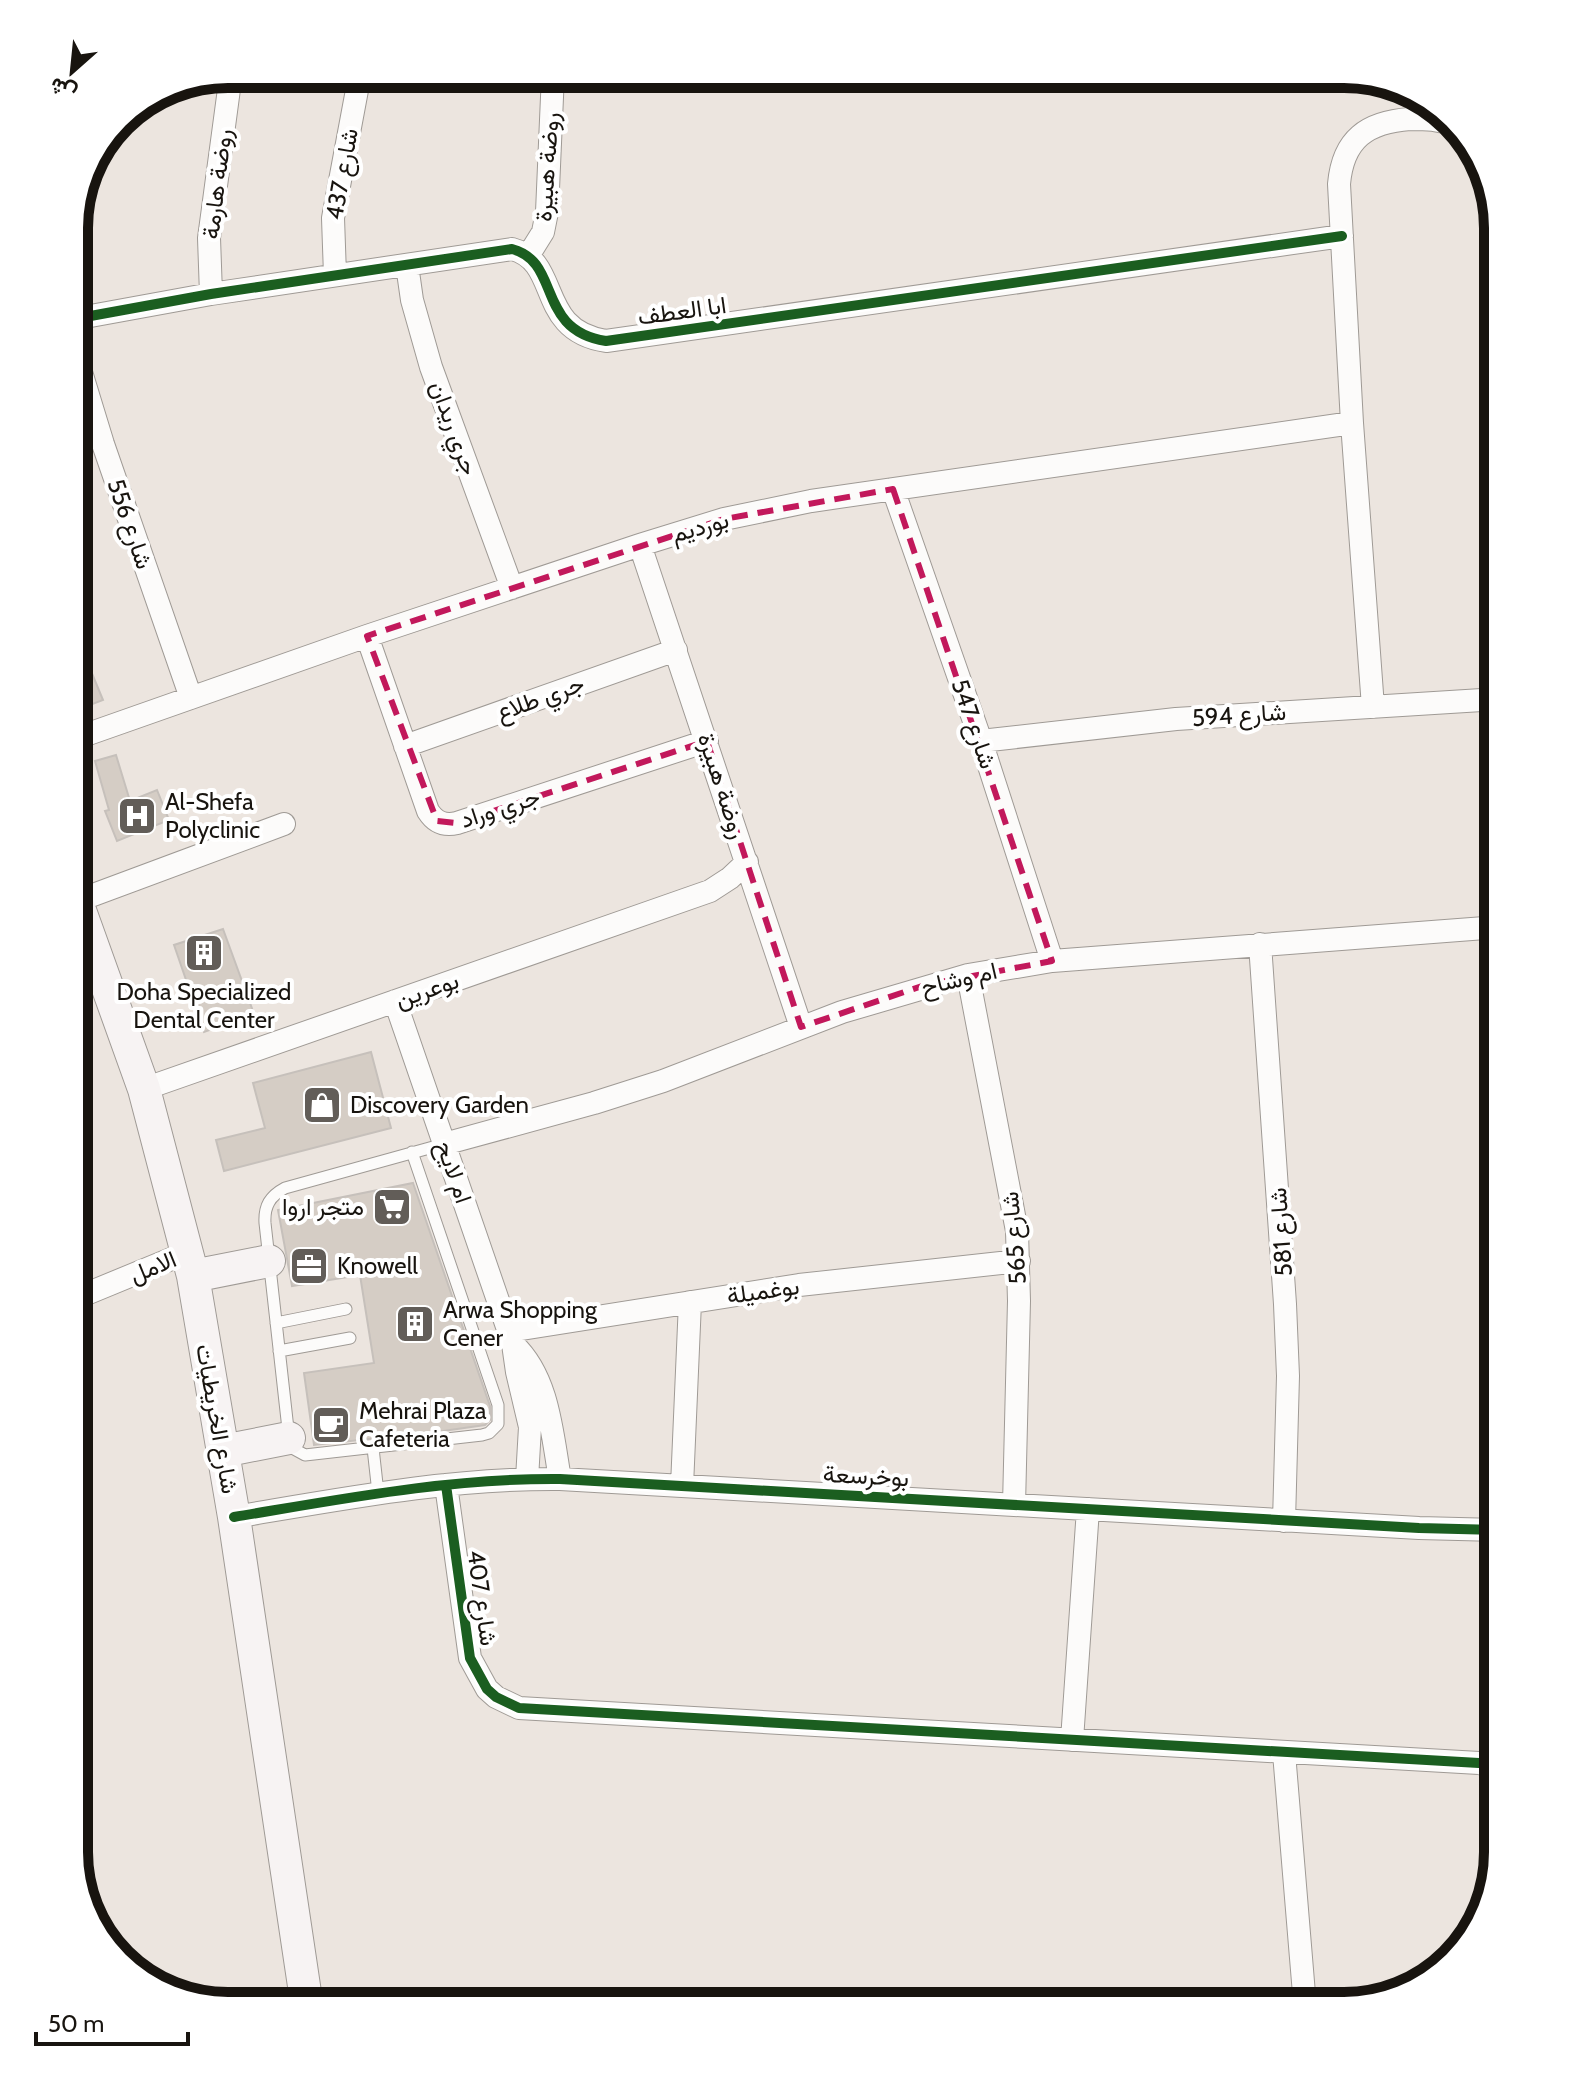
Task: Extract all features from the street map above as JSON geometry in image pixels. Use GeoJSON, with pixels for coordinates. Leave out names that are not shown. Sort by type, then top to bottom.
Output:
{"type":"FeatureCollection","features":[{"type":"Feature","properties":{"kind":"street","name":"روضة هارمة"},"geometry":{"type":"LineString","coordinates":[[211,294],[209,238],[229,88]]}},
{"type":"Feature","properties":{"kind":"street","name":"شارع 437"},"geometry":{"type":"LineString","coordinates":[[335,275],[333,218],[357,88]]}},
{"type":"Feature","properties":{"kind":"street","name":"روضة هبيرة"},"geometry":{"type":"LineString","coordinates":[[528,256],[543,232],[547,212],[552,88]]}},
{"type":"Feature","properties":{"kind":"street"},"geometry":{"type":"LineString","coordinates":[[1373,707],[1352,423],[1340,165],[1348,148],[1361,134],[1377,124],[1395,120],[1433,121]]}},
{"type":"Feature","properties":{"kind":"street","name":"ابا العطف"},"geometry":{"type":"LineString","coordinates":[[528,256],[536,263],[561,318],[581,334],[606,341],[1342,236]]}},
{"type":"Feature","properties":{"kind":"street"},"geometry":{"type":"LineString","coordinates":[[88,316],[211,294],[503,249],[521,251],[528,256]]}},
{"type":"Feature","properties":{"kind":"street","name":"جري ريدان"},"geometry":{"type":"LineString","coordinates":[[407,265],[415,311],[431,367],[512,588]]}},
{"type":"Feature","properties":{"kind":"street","name":"شارع 556"},"geometry":{"type":"LineString","coordinates":[[88,394],[191,698]]}},
{"type":"Feature","properties":{"kind":"street","name":"بورديم"},"geometry":{"type":"LineString","coordinates":[[88,734],[367,636],[724,519],[893,489],[1352,423]]}},
{"type":"Feature","properties":{"kind":"street","name":"شارع 547"},"geometry":{"type":"LineString","coordinates":[[893,489],[981,741],[1052,961]]}},
{"type":"Feature","properties":{"kind":"street","name":"روضة هبيرة"},"geometry":{"type":"LineString","coordinates":[[640,545],[801,1027]]}},
{"type":"Feature","properties":{"kind":"street","name":"جري وراد"},"geometry":{"type":"LineString","coordinates":[[367,636],[428,811],[437,821],[450,825],[707,741]]}},
{"type":"Feature","properties":{"kind":"street","name":"جري طلاع"},"geometry":{"type":"LineString","coordinates":[[405,746],[676,650]]}},
{"type":"Feature","properties":{"kind":"street","name":"شارع 594"},"geometry":{"type":"LineString","coordinates":[[981,741],[1176,719],[1484,700]]}},
{"type":"Feature","properties":{"kind":"street"},"geometry":{"type":"LineString","coordinates":[[88,894],[284,824]]}},
{"type":"Feature","properties":{"kind":"street","name":"بوعرين"},"geometry":{"type":"LineString","coordinates":[[144,1089],[710,891],[747,862]]}},
{"type":"Feature","properties":{"kind":"street","name":"بوعرين"},"geometry":{"type":"LineString","coordinates":[[710,891],[756,891]]}},
{"type":"Feature","properties":{"kind":"street","name":"ام وشاح"},"geometry":{"type":"LineString","coordinates":[[444,1144],[537,1120],[649,1085],[883,998],[968,975],[1052,961],[1484,928]]}},
{"type":"Feature","properties":{"kind":"street","name":"شارع الخريطيات"},"geometry":{"type":"LineString","coordinates":[[88,932],[144,1089],[190,1264],[234,1517],[305,1992]]}},
{"type":"Feature","properties":{"kind":"street","name":"شارع 581"},"geometry":{"type":"LineString","coordinates":[[1260,944],[1288,1376],[1284,1521]]}},
{"type":"Feature","properties":{"kind":"street","name":"شارع 565"},"geometry":{"type":"LineString","coordinates":[[968,975],[1013,1201],[1019,1261],[1014,1505]]}},
{"type":"Feature","properties":{"kind":"street","name":"ام لايح"},"geometry":{"type":"LineString","coordinates":[[395,1001],[511,1338],[530,1427],[527,1479]]}},
{"type":"Feature","properties":{"kind":"street"},"geometry":{"type":"LineString","coordinates":[[190,1264],[269,1261]]}},
{"type":"Feature","properties":{"kind":"street","name":"بوغميلة"},"geometry":{"type":"LineString","coordinates":[[511,1338],[690,1302],[815,1283],[1019,1261]]}},
{"type":"Feature","properties":{"kind":"street","name":"الامل"},"geometry":{"type":"LineString","coordinates":[[88,1295],[190,1264]]}},
{"type":"Feature","properties":{"kind":"street"},"geometry":{"type":"LineString","coordinates":[[682,1486],[690,1302]]}},
{"type":"Feature","properties":{"kind":"street","name":"ام لايح"},"geometry":{"type":"LineString","coordinates":[[511,1338],[528,1360],[545,1402],[560,1479]]}},
{"type":"Feature","properties":{"kind":"street"},"geometry":{"type":"LineString","coordinates":[[223,1451],[289,1438]]}},
{"type":"Feature","properties":{"kind":"street","name":"بوخرسعة"},"geometry":{"type":"LineString","coordinates":[[234,1517],[446,1485],[560,1479],[1284,1521],[1484,1529]]}},
{"type":"Feature","properties":{"kind":"street","name":"شارع 407"},"geometry":{"type":"LineString","coordinates":[[446,1485],[470,1658],[487,1689],[507,1703],[531,1710],[1072,1740]]}},
{"type":"Feature","properties":{"kind":"street"},"geometry":{"type":"LineString","coordinates":[[1088,1509],[1072,1740],[1484,1764]]}},
{"type":"Feature","properties":{"kind":"street"},"geometry":{"type":"LineString","coordinates":[[1284,1753],[1304,1992]]}},
{"type":"Feature","properties":{"kind":"lane"},"geometry":{"type":"LineString","coordinates":[[412,1152],[500,1418],[494,1429],[482,1435],[311,1456],[299,1453],[289,1438],[269,1261],[264,1214],[271,1198],[277,1192],[412,1152],[444,1144]]}},
{"type":"Feature","properties":{"kind":"lane"},"geometry":{"type":"LineString","coordinates":[[276,1323],[346,1309]]}},
{"type":"Feature","properties":{"kind":"lane"},"geometry":{"type":"LineString","coordinates":[[279,1351],[350,1338]]}},
{"type":"Feature","properties":{"kind":"lane"},"geometry":{"type":"LineString","coordinates":[[373,1448],[378,1493]]}},
{"type":"Feature","properties":{"kind":"highlighted area"},"geometry":{"type":"Polygon","coordinates":[[[893,489],[1052,961],[925,985],[801,1027],[707,741],[457,823],[437,821],[367,636],[724,519],[893,489]]]}},
{"type":"Feature","properties":{"kind":"building"},"geometry":{"type":"Polygon","coordinates":[[[88,664],[103,700],[88,706],[88,664]]]}},
{"type":"Feature","properties":{"kind":"building","name":"Al-Shefa Polyclinic"},"geometry":{"type":"Polygon","coordinates":[[[116,755],[130,801],[157,790],[169,820],[117,841],[105,811],[109,810],[95,761],[116,755]]]}},
{"type":"Feature","properties":{"kind":"building"},"geometry":{"type":"Polygon","coordinates":[[[223,929],[254,1014],[204,1032],[174,945],[223,929]]]}},
{"type":"Feature","properties":{"kind":"building","name":"Discovery Garden"},"geometry":{"type":"Polygon","coordinates":[[[371,1052],[391,1128],[224,1171],[216,1140],[265,1128],[253,1083],[371,1052]]]}},
{"type":"Feature","properties":{"kind":"building","name":"Arwa Shopping Cener"},"geometry":{"type":"Polygon","coordinates":[[[413,1183],[490,1406],[490,1420],[485,1425],[443,1431],[314,1445],[304,1373],[374,1363],[360,1275],[292,1286],[278,1210],[413,1183]]]}},
{"type":"Feature","properties":{"kind":"cycle path"},"geometry":{"type":"LineString","coordinates":[[88,316],[211,294],[512,249],[527,256],[538,267],[568,324],[584,334],[606,341],[1342,236]]}},
{"type":"Feature","properties":{"kind":"cycle path"},"geometry":{"type":"LineString","coordinates":[[234,1517],[437,1486],[560,1479],[1484,1530]]}},
{"type":"Feature","properties":{"kind":"cycle path"},"geometry":{"type":"LineString","coordinates":[[446,1485],[470,1658],[487,1689],[519,1708],[1484,1764]]}},
{"type":"Feature","properties":{"kind":"place","name":"Al-Shefa Polyclinic"},"geometry":{"type":"Point","coordinates":[137,816]}},
{"type":"Feature","properties":{"kind":"place","name":"Doha Specialized Dental Center"},"geometry":{"type":"Point","coordinates":[204,953]}},
{"type":"Feature","properties":{"kind":"place","name":"Discovery Garden"},"geometry":{"type":"Point","coordinates":[322,1105]}},
{"type":"Feature","properties":{"kind":"place","name":"متجر اروا"},"geometry":{"type":"Point","coordinates":[392,1207]}},
{"type":"Feature","properties":{"kind":"place","name":"Knowell"},"geometry":{"type":"Point","coordinates":[309,1266]}},
{"type":"Feature","properties":{"kind":"place","name":"Arwa Shopping Cener"},"geometry":{"type":"Point","coordinates":[415,1324]}},
{"type":"Feature","properties":{"kind":"place","name":"Mehrai Plaza Cafeteria"},"geometry":{"type":"Point","coordinates":[331,1425]}}]}
